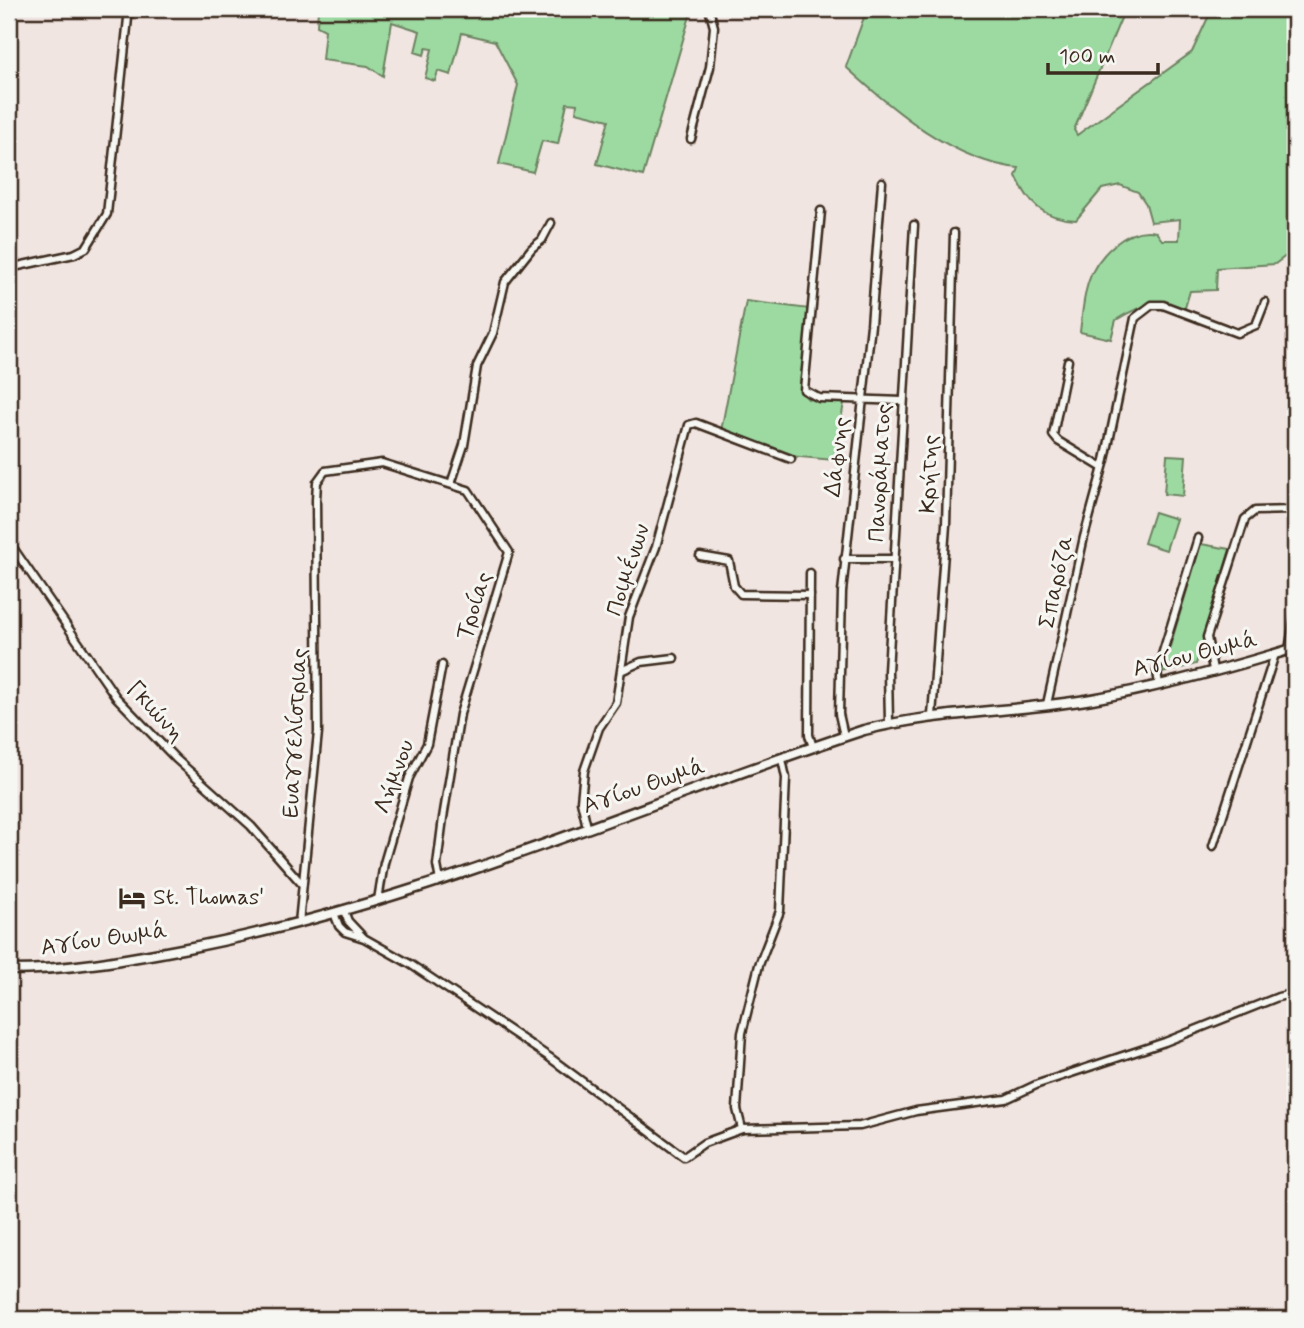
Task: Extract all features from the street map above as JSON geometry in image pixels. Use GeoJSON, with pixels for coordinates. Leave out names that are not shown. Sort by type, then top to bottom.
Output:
{"type":"FeatureCollection","features":[{"type":"Feature","properties":{"kind":"main road","name":"Αγίου Θωμά"},"geometry":{"type":"LineString","coordinates":[[9,970],[81,967],[217,942],[334,914],[440,881],[844,736],[889,723],[1091,699],[1159,685],[1292,649]]}},
{"type":"Feature","properties":{"kind":"street"},"geometry":{"type":"LineString","coordinates":[[9,268],[74,254],[86,248],[107,214],[129,9]]}},
{"type":"Feature","properties":{"kind":"street"},"geometry":{"type":"LineString","coordinates":[[691,139],[710,67],[714,27],[709,9]]}},
{"type":"Feature","properties":{"kind":"street","name":"Δάφνης"},"geometry":{"type":"LineString","coordinates":[[844,736],[839,714],[844,559],[863,399],[882,182]]}},
{"type":"Feature","properties":{"kind":"street"},"geometry":{"type":"LineString","coordinates":[[821,211],[814,303],[802,380],[804,390],[819,398],[903,401]]}},
{"type":"Feature","properties":{"kind":"street"},"geometry":{"type":"LineString","coordinates":[[451,484],[464,444],[477,366],[493,333],[505,282],[532,248],[542,240],[551,223]]}},
{"type":"Feature","properties":{"kind":"street","name":"Πανοράματος"},"geometry":{"type":"LineString","coordinates":[[889,723],[894,559],[914,225]]}},
{"type":"Feature","properties":{"kind":"street","name":"Κρήτης"},"geometry":{"type":"LineString","coordinates":[[932,716],[946,525],[954,233]]}},
{"type":"Feature","properties":{"kind":"street","name":"Σπαρόζα"},"geometry":{"type":"LineString","coordinates":[[1047,704],[1101,467],[1105,460],[1135,318],[1152,305],[1163,305],[1237,333],[1256,325],[1265,302]]}},
{"type":"Feature","properties":{"kind":"street"},"geometry":{"type":"LineString","coordinates":[[1069,361],[1054,435],[1058,441],[1101,467]]}},
{"type":"Feature","properties":{"kind":"street","name":"Ποιμένων"},"geometry":{"type":"LineString","coordinates":[[587,827],[581,801],[584,771],[599,728],[616,703],[629,617],[656,547],[690,425],[696,423],[791,459]]}},
{"type":"Feature","properties":{"kind":"street","name":"Τροίας"},"geometry":{"type":"LineString","coordinates":[[316,545],[317,482],[325,471],[382,463],[468,490],[509,552],[470,675],[458,727],[437,864],[440,881]]}},
{"type":"Feature","properties":{"kind":"street"},"geometry":{"type":"LineString","coordinates":[[1213,670],[1207,637],[1245,519],[1255,511],[1295,510]]}},
{"type":"Feature","properties":{"kind":"street"},"geometry":{"type":"LineString","coordinates":[[1159,685],[1157,671],[1198,538]]}},
{"type":"Feature","properties":{"kind":"street","name":"Γκιώνη"},"geometry":{"type":"LineString","coordinates":[[9,542],[116,697],[176,759],[257,833],[302,884]]}},
{"type":"Feature","properties":{"kind":"street","name":"Ευαγγελίστριας"},"geometry":{"type":"LineString","coordinates":[[299,923],[318,732],[316,545]]}},
{"type":"Feature","properties":{"kind":"street"},"geometry":{"type":"LineString","coordinates":[[700,556],[729,561],[733,582],[741,594],[810,595]]}},
{"type":"Feature","properties":{"kind":"street"},"geometry":{"type":"LineString","coordinates":[[844,559],[894,559]]}},
{"type":"Feature","properties":{"kind":"street"},"geometry":{"type":"LineString","coordinates":[[810,573],[809,735],[813,747]]}},
{"type":"Feature","properties":{"kind":"street"},"geometry":{"type":"LineString","coordinates":[[1292,649],[1295,615]]}},
{"type":"Feature","properties":{"kind":"street"},"geometry":{"type":"LineString","coordinates":[[1213,846],[1276,654]]}},
{"type":"Feature","properties":{"kind":"street"},"geometry":{"type":"LineString","coordinates":[[623,670],[641,662],[674,658]]}},
{"type":"Feature","properties":{"kind":"street","name":"Λήμνου"},"geometry":{"type":"LineString","coordinates":[[378,900],[384,863],[409,778],[427,744],[442,665]]}},
{"type":"Feature","properties":{"kind":"street"},"geometry":{"type":"LineString","coordinates":[[741,1129],[737,1109],[742,1033],[759,965],[780,911],[786,778],[782,759]]}},
{"type":"Feature","properties":{"kind":"street"},"geometry":{"type":"LineString","coordinates":[[344,911],[348,921],[364,938]]}},
{"type":"Feature","properties":{"kind":"street"},"geometry":{"type":"LineString","coordinates":[[334,914],[345,932],[364,938],[410,964],[549,1057],[684,1157],[704,1143],[741,1129],[860,1126],[915,1111],[1006,1100],[1038,1084],[1165,1042],[1295,993]]}},
{"type":"Feature","properties":{"kind":"green space"},"geometry":{"type":"Polygon","coordinates":[[[318,9],[692,9],[643,176],[597,164],[609,120],[576,112],[577,104],[567,103],[558,144],[542,141],[533,172],[499,164],[518,85],[495,41],[462,33],[451,75],[438,71],[435,81],[425,78],[432,49],[426,48],[424,55],[415,52],[420,31],[392,22],[383,76],[368,66],[322,60],[325,30],[317,26],[318,9]]]}},
{"type":"Feature","properties":{"kind":"green space"},"geometry":{"type":"Polygon","coordinates":[[[867,9],[1125,9],[1074,130],[1077,135],[1192,52],[1212,9],[1227,9],[1242,15],[1249,9],[1295,9],[1295,249],[1275,264],[1217,268],[1216,290],[1190,291],[1184,311],[1156,306],[1141,307],[1116,320],[1111,339],[1080,332],[1088,283],[1106,253],[1124,238],[1145,231],[1156,232],[1162,240],[1179,240],[1180,219],[1151,222],[1146,204],[1138,192],[1120,185],[1102,189],[1076,220],[1054,216],[1038,208],[1016,176],[1019,168],[995,164],[948,145],[904,116],[846,67],[867,9]]]}},
{"type":"Feature","properties":{"kind":"green space"},"geometry":{"type":"Polygon","coordinates":[[[746,301],[810,309],[800,383],[802,393],[808,399],[844,403],[834,460],[789,456],[721,431],[746,301]]]}},
{"type":"Feature","properties":{"kind":"green space"},"geometry":{"type":"Polygon","coordinates":[[[1167,455],[1186,456],[1183,496],[1164,494],[1167,455]]]}},
{"type":"Feature","properties":{"kind":"green space"},"geometry":{"type":"Polygon","coordinates":[[[1154,512],[1176,519],[1166,550],[1144,543],[1154,512]]]}},
{"type":"Feature","properties":{"kind":"green space"},"geometry":{"type":"Polygon","coordinates":[[[1201,544],[1230,549],[1196,664],[1162,673],[1201,544]]]}},
{"type":"Feature","properties":{"kind":"place","name":"St. Thomas'"},"geometry":{"type":"Point","coordinates":[132,898]}}]}
